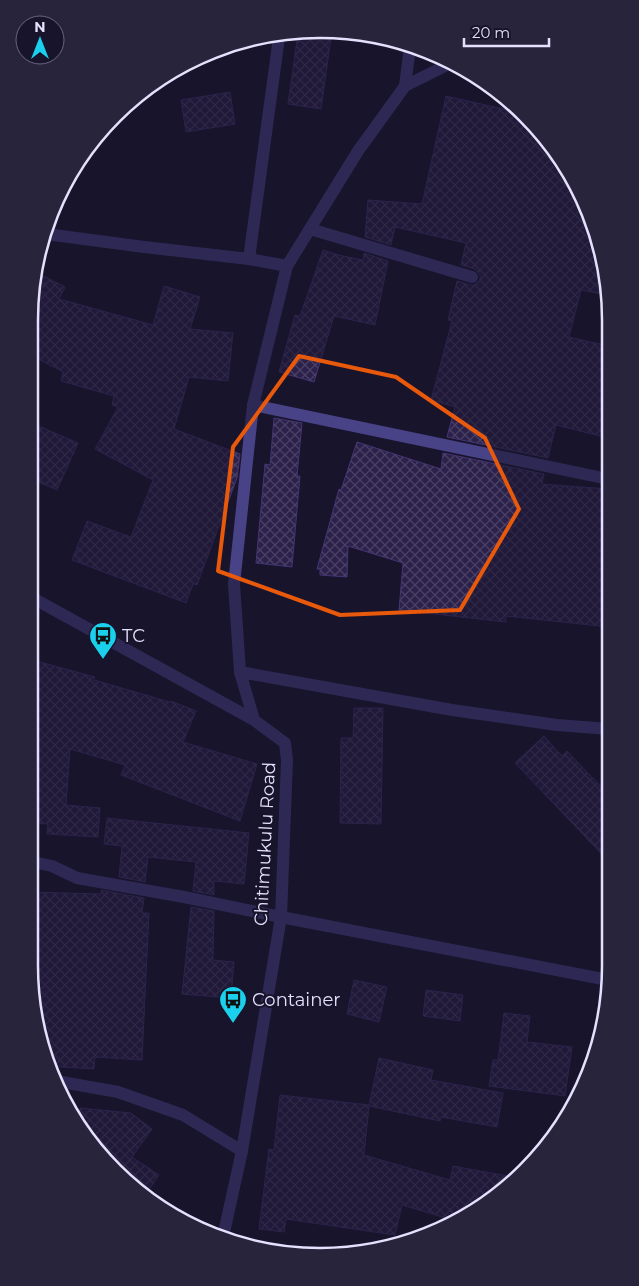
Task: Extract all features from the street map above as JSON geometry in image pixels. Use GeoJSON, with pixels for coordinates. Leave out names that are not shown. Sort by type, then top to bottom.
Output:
{"type":"FeatureCollection","features":[{"type":"Feature","properties":{"kind":"street"},"geometry":{"type":"LineString","coordinates":[[249,259],[278,41]]}},
{"type":"Feature","properties":{"kind":"street"},"geometry":{"type":"LineString","coordinates":[[405,86],[409,52]]}},
{"type":"Feature","properties":{"kind":"street"},"geometry":{"type":"LineString","coordinates":[[254,720],[240,672],[234,584],[253,405],[287,266],[358,151],[405,86],[443,66]]}},
{"type":"Feature","properties":{"kind":"street"},"geometry":{"type":"LineString","coordinates":[[310,230],[472,276]]}},
{"type":"Feature","properties":{"kind":"street"},"geometry":{"type":"LineString","coordinates":[[50,235],[249,259],[287,266]]}},
{"type":"Feature","properties":{"kind":"street"},"geometry":{"type":"LineString","coordinates":[[253,405],[602,479]]}},
{"type":"Feature","properties":{"kind":"street","name":"Chitimukulu Road"},"geometry":{"type":"LineString","coordinates":[[38,601],[254,720],[285,743],[287,760],[281,917],[242,1151],[223,1232]]}},
{"type":"Feature","properties":{"kind":"street"},"geometry":{"type":"LineString","coordinates":[[240,672],[462,711],[557,725],[602,728]]}},
{"type":"Feature","properties":{"kind":"street"},"geometry":{"type":"LineString","coordinates":[[38,863],[52,866],[77,878],[184,896],[281,917],[601,979]]}},
{"type":"Feature","properties":{"kind":"street"},"geometry":{"type":"LineString","coordinates":[[63,1083],[118,1092],[183,1115],[242,1151]]}},
{"type":"Feature","properties":{"kind":"highlighted area"},"geometry":{"type":"Polygon","coordinates":[[[299,356],[396,377],[485,438],[519,509],[460,610],[340,615],[218,571],[233,447],[299,356]]]}},
{"type":"Feature","properties":{"kind":"building"},"geometry":{"type":"Polygon","coordinates":[[[297,38],[331,38],[321,109],[288,104],[297,38]]]}},
{"type":"Feature","properties":{"kind":"building"},"geometry":{"type":"Polygon","coordinates":[[[230,92],[235,124],[186,132],[181,100],[230,92]]]}},
{"type":"Feature","properties":{"kind":"building"},"geometry":{"type":"Polygon","coordinates":[[[446,96],[508,110],[543,148],[564,178],[580,212],[587,229],[596,264],[600,294],[581,290],[569,337],[602,345],[602,436],[556,425],[548,458],[447,437],[455,407],[431,400],[452,321],[448,320],[457,281],[474,285],[480,280],[480,275],[475,269],[461,265],[466,243],[395,227],[391,245],[365,237],[368,200],[422,204],[446,96]]]}},
{"type":"Feature","properties":{"kind":"building"},"geometry":{"type":"Polygon","coordinates":[[[323,250],[363,260],[364,253],[388,261],[375,325],[334,316],[314,382],[279,372],[295,315],[300,316],[323,250]]]}},
{"type":"Feature","properties":{"kind":"building"},"geometry":{"type":"Polygon","coordinates":[[[41,275],[65,287],[59,299],[153,325],[164,286],[200,297],[190,329],[233,333],[228,381],[189,377],[174,429],[240,454],[237,478],[197,585],[193,584],[186,603],[72,560],[87,521],[131,537],[153,480],[95,449],[118,407],[112,405],[114,396],[61,381],[63,372],[38,359],[38,301],[41,275]]]}},
{"type":"Feature","properties":{"kind":"building"},"geometry":{"type":"Polygon","coordinates":[[[274,418],[302,423],[297,476],[300,476],[292,567],[256,563],[265,464],[270,465],[274,418]]]}},
{"type":"Feature","properties":{"kind":"building"},"geometry":{"type":"Polygon","coordinates":[[[38,426],[78,443],[57,490],[38,482],[38,426]]]}},
{"type":"Feature","properties":{"kind":"building"},"geometry":{"type":"Polygon","coordinates":[[[357,442],[441,469],[443,453],[544,474],[542,484],[602,489],[602,626],[506,616],[506,622],[399,610],[403,563],[348,546],[347,577],[320,575],[320,569],[317,569],[339,489],[341,490],[357,442]]]}},
{"type":"Feature","properties":{"kind":"building"},"geometry":{"type":"Polygon","coordinates":[[[38,661],[95,677],[94,680],[171,701],[196,711],[183,742],[257,764],[240,821],[121,775],[125,765],[70,749],[66,805],[100,808],[98,837],[47,834],[48,824],[38,823],[38,661]]]}},
{"type":"Feature","properties":{"kind":"building"},"geometry":{"type":"Polygon","coordinates":[[[354,708],[383,708],[381,824],[340,823],[341,738],[353,738],[354,708]]]}},
{"type":"Feature","properties":{"kind":"building"},"geometry":{"type":"Polygon","coordinates":[[[544,736],[562,756],[567,751],[602,788],[602,855],[515,763],[544,736]]]}},
{"type":"Feature","properties":{"kind":"building"},"geometry":{"type":"Polygon","coordinates":[[[107,818],[249,833],[244,884],[214,881],[214,895],[193,891],[196,862],[148,857],[145,882],[119,877],[122,846],[104,844],[107,818]]]}},
{"type":"Feature","properties":{"kind":"building"},"geometry":{"type":"Polygon","coordinates":[[[101,890],[144,898],[142,913],[149,913],[142,1060],[95,1057],[94,1069],[56,1067],[43,1022],[38,985],[38,892],[101,894],[101,890]]]}},
{"type":"Feature","properties":{"kind":"building"},"geometry":{"type":"Polygon","coordinates":[[[191,907],[214,911],[213,960],[234,962],[231,998],[182,994],[191,907]]]}},
{"type":"Feature","properties":{"kind":"building"},"geometry":{"type":"Polygon","coordinates":[[[354,980],[387,987],[379,1022],[347,1014],[354,980]]]}},
{"type":"Feature","properties":{"kind":"building"},"geometry":{"type":"Polygon","coordinates":[[[426,990],[463,995],[460,1021],[423,1016],[426,990]]]}},
{"type":"Feature","properties":{"kind":"building"},"geometry":{"type":"Polygon","coordinates":[[[504,1013],[530,1016],[527,1042],[572,1047],[565,1096],[489,1086],[493,1060],[498,1060],[504,1013]]]}},
{"type":"Feature","properties":{"kind":"building"},"geometry":{"type":"Polygon","coordinates":[[[379,1058],[433,1070],[431,1080],[503,1093],[497,1127],[441,1117],[440,1121],[369,1106],[364,1155],[450,1180],[453,1166],[508,1176],[476,1201],[446,1218],[402,1205],[395,1235],[286,1219],[284,1232],[259,1229],[269,1149],[274,1150],[280,1095],[369,1105],[379,1058]]]}},
{"type":"Feature","properties":{"kind":"building"},"geometry":{"type":"Polygon","coordinates":[[[80,1108],[131,1113],[152,1129],[132,1157],[159,1175],[148,1190],[107,1152],[79,1114],[80,1108]]]}},
{"type":"Feature","properties":{"kind":"place","name":"TC"},"geometry":{"type":"Point","coordinates":[103,660]}},
{"type":"Feature","properties":{"kind":"place","name":"Container"},"geometry":{"type":"Point","coordinates":[233,1024]}}]}
